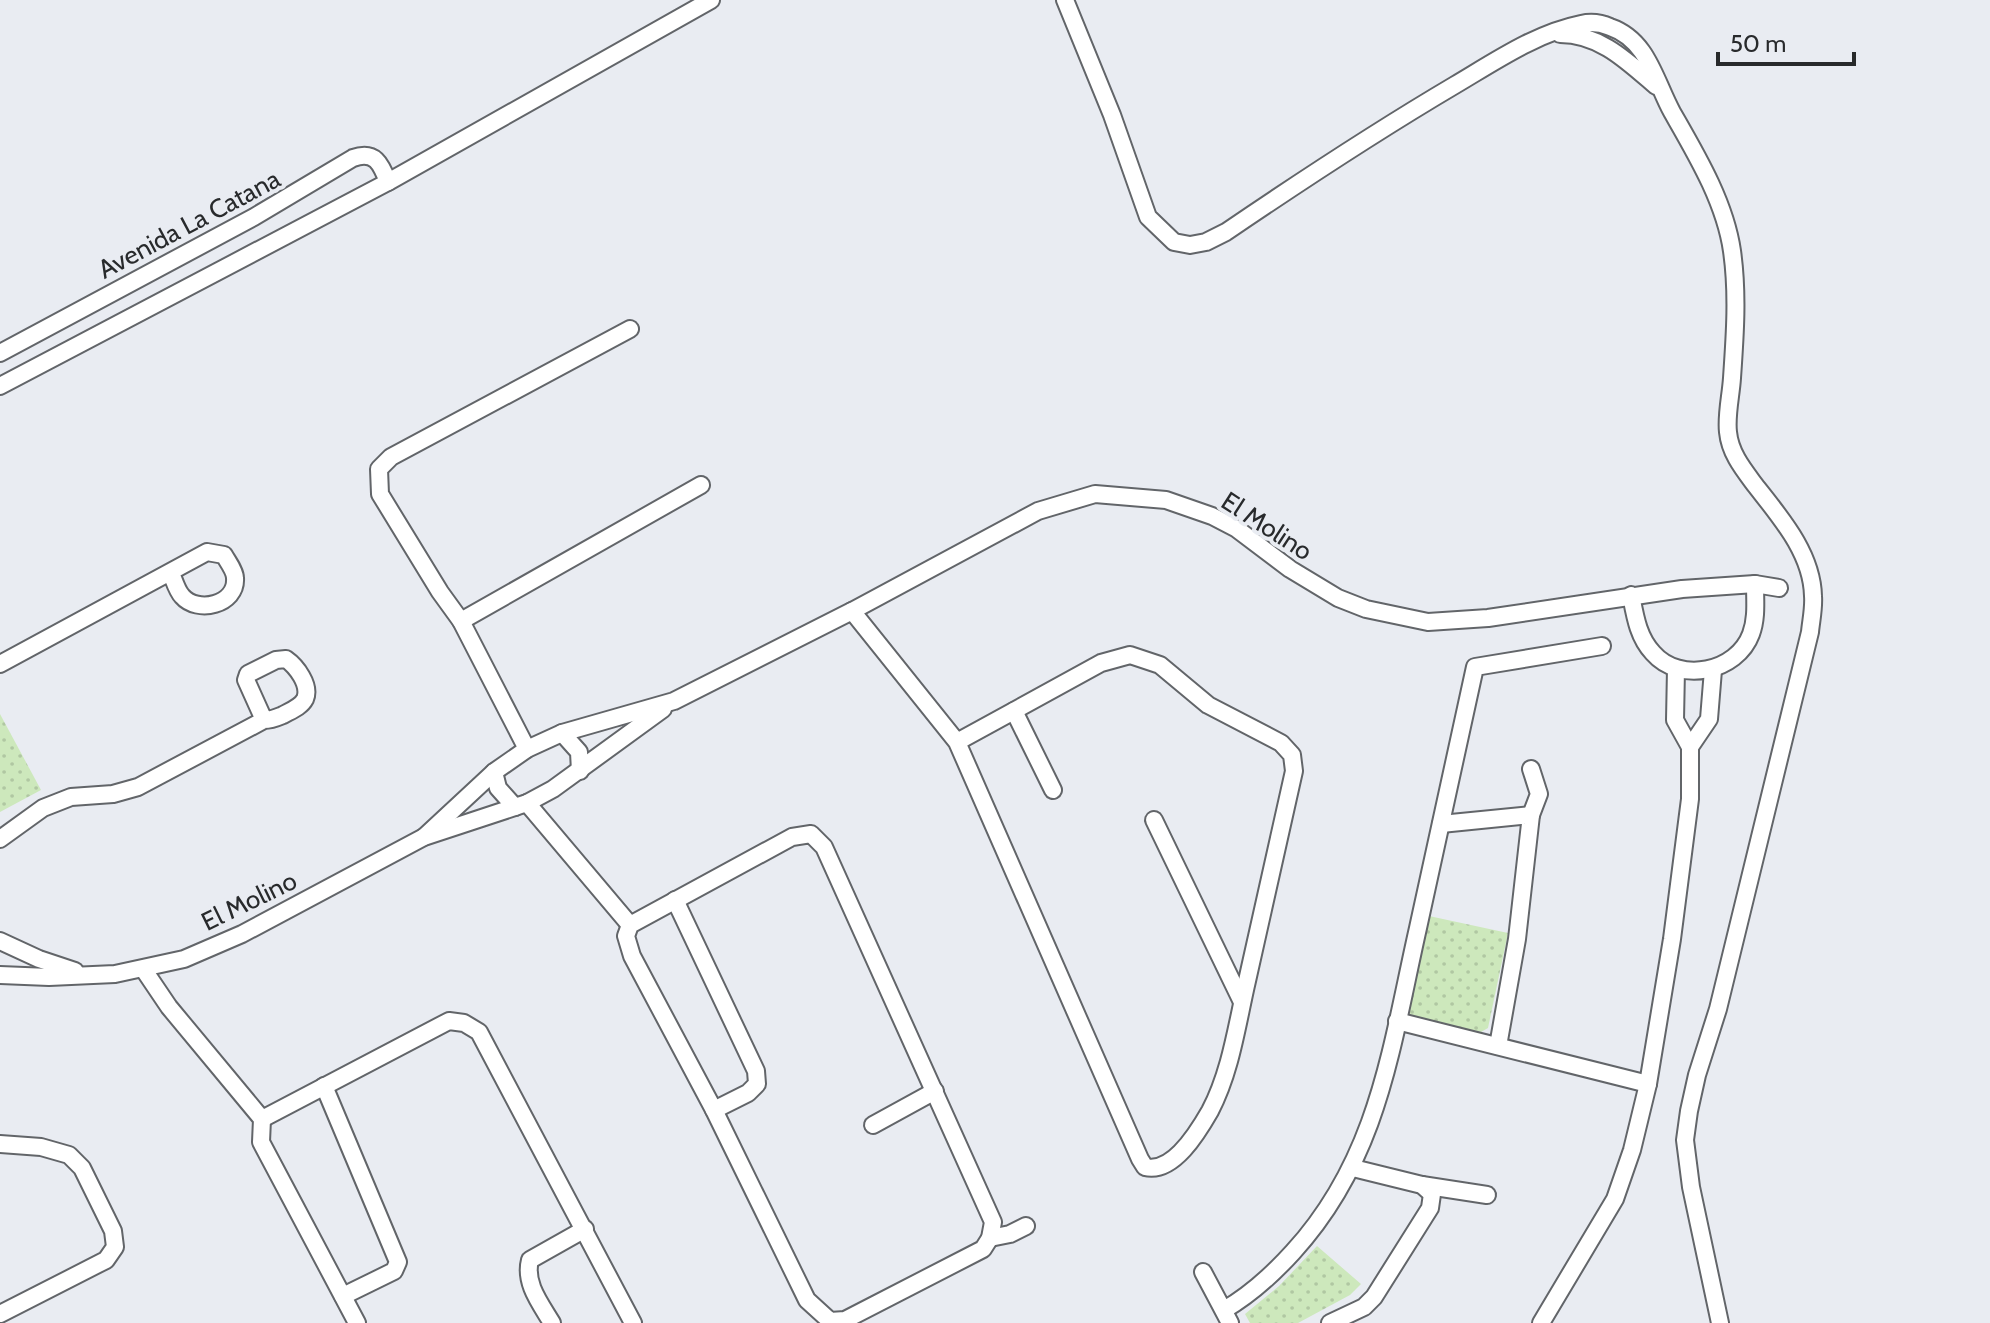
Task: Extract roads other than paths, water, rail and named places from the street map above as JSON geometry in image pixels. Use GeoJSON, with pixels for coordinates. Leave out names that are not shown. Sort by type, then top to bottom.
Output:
{"type":"FeatureCollection","features":[{"type":"Feature","properties":{"kind":"street","name":"Avenida La Catana"},"geometry":{"type":"LineString","coordinates":[[0,386],[388,182],[711,0]]}},
{"type":"Feature","properties":{"kind":"street"},"geometry":{"type":"LineString","coordinates":[[1065,0],[1112,115],[1148,217],[1174,242],[1190,245],[1206,242],[1226,232],[1422,105],[1497,60],[1552,34],[1587,38],[1606,46],[1658,87],[1688,140],[1722,211],[1736,282],[1736,330],[1728,433],[1736,461],[1799,546],[1813,596],[1810,632],[1718,1009],[1697,1075],[1685,1140],[1691,1187],[1720,1323]]}},
{"type":"Feature","properties":{"kind":"street","name":"Avenida La Catana"},"geometry":{"type":"LineString","coordinates":[[0,353],[254,217],[353,158],[366,155],[376,159],[388,182]]}},
{"type":"Feature","properties":{"kind":"street"},"geometry":{"type":"LineString","coordinates":[[527,749],[461,621],[380,494],[379,469],[391,457],[630,329]]}},
{"type":"Feature","properties":{"kind":"street"},"geometry":{"type":"LineString","coordinates":[[461,621],[701,485]]}},
{"type":"Feature","properties":{"kind":"street","name":"El Molino"},"geometry":{"type":"LineString","coordinates":[[0,975],[49,977],[144,970],[184,959],[242,934],[424,837],[521,805],[553,789],[674,701],[852,611],[1038,511],[1073,499],[1111,494],[1166,500],[1212,516],[1237,529],[1325,591],[1366,609],[1428,622],[1488,618],[1682,589],[1755,584],[1779,588]]}},
{"type":"Feature","properties":{"kind":"street"},"geometry":{"type":"LineString","coordinates":[[0,664],[171,573]]}},
{"type":"Feature","properties":{"kind":"street"},"geometry":{"type":"LineString","coordinates":[[1631,595],[1643,640],[1660,660],[1676,669],[1713,670],[1732,660],[1751,635],[1755,619],[1755,584]]}},
{"type":"Feature","properties":{"kind":"street"},"geometry":{"type":"LineString","coordinates":[[852,611],[957,742],[1145,1167],[1154,1169],[1173,1160],[1210,1111],[1229,1056],[1294,771],[1292,755],[1281,743],[1208,705],[1160,665],[1130,655],[1101,663],[957,742]]}},
{"type":"Feature","properties":{"kind":"street"},"geometry":{"type":"LineString","coordinates":[[1203,1272],[1227,1316],[1239,1301],[1277,1270],[1308,1236],[1331,1206],[1353,1168],[1380,1096],[1475,667],[1602,646]]}},
{"type":"Feature","properties":{"kind":"street"},"geometry":{"type":"LineString","coordinates":[[1541,1323],[1615,1199],[1632,1150],[1648,1084],[1690,799],[1690,747],[1675,720],[1676,669]]}},
{"type":"Feature","properties":{"kind":"street"},"geometry":{"type":"LineString","coordinates":[[1690,747],[1709,719],[1713,670]]}},
{"type":"Feature","properties":{"kind":"street","name":"El Molino"},"geometry":{"type":"LineString","coordinates":[[424,837],[494,772],[527,749],[562,733],[674,701]]}},
{"type":"Feature","properties":{"kind":"street"},"geometry":{"type":"LineString","coordinates":[[1014,711],[1053,790]]}},
{"type":"Feature","properties":{"kind":"street"},"geometry":{"type":"LineString","coordinates":[[0,839],[43,808],[71,797],[113,794],[138,787],[264,720]]}},
{"type":"Feature","properties":{"kind":"street"},"geometry":{"type":"LineString","coordinates":[[562,733],[579,752],[580,771]]}},
{"type":"Feature","properties":{"kind":"street"},"geometry":{"type":"LineString","coordinates":[[1498,1046],[1517,939],[1531,815],[1539,794],[1531,769]]}},
{"type":"Feature","properties":{"kind":"street"},"geometry":{"type":"LineString","coordinates":[[494,772],[498,788],[521,805],[630,925]]}},
{"type":"Feature","properties":{"kind":"street"},"geometry":{"type":"LineString","coordinates":[[1441,824],[1531,815]]}},
{"type":"Feature","properties":{"kind":"street"},"geometry":{"type":"LineString","coordinates":[[1154,820],[1242,1002]]}},
{"type":"Feature","properties":{"kind":"street"},"geometry":{"type":"LineString","coordinates":[[811,834],[824,847],[993,1222],[990,1238],[983,1249],[845,1320],[829,1322],[807,1300],[714,1110],[632,956],[626,936],[630,925],[792,837],[811,834]]}},
{"type":"Feature","properties":{"kind":"street"},"geometry":{"type":"LineString","coordinates":[[675,900],[756,1071],[757,1084],[748,1093],[714,1110]]}},
{"type":"Feature","properties":{"kind":"street","name":"El Molino"},"geometry":{"type":"LineString","coordinates":[[0,941],[39,959],[85,974]]}},
{"type":"Feature","properties":{"kind":"street"},"geometry":{"type":"LineString","coordinates":[[144,970],[169,1007],[262,1119],[261,1142],[357,1323]]}},
{"type":"Feature","properties":{"kind":"street"},"geometry":{"type":"LineString","coordinates":[[262,1119],[449,1021],[464,1023],[479,1032],[633,1323]]}},
{"type":"Feature","properties":{"kind":"street"},"geometry":{"type":"LineString","coordinates":[[1397,1021],[1648,1084]]}},
{"type":"Feature","properties":{"kind":"street"},"geometry":{"type":"LineString","coordinates":[[324,1086],[398,1262],[394,1271],[343,1296]]}},
{"type":"Feature","properties":{"kind":"street"},"geometry":{"type":"LineString","coordinates":[[873,1125],[935,1091]]}},
{"type":"Feature","properties":{"kind":"street"},"geometry":{"type":"LineString","coordinates":[[0,1144],[41,1147],[69,1155],[82,1168],[113,1231],[115,1247],[106,1260],[0,1314]]}},
{"type":"Feature","properties":{"kind":"street"},"geometry":{"type":"LineString","coordinates":[[1353,1168],[1422,1185],[1487,1195]]}},
{"type":"Feature","properties":{"kind":"street"},"geometry":{"type":"LineString","coordinates":[[1330,1323],[1364,1307],[1374,1297],[1430,1208],[1432,1194],[1422,1185]]}},
{"type":"Feature","properties":{"kind":"street"},"geometry":{"type":"LineString","coordinates":[[990,1238],[1010,1234],[1026,1226]]}},
{"type":"Feature","properties":{"kind":"street"},"geometry":{"type":"LineString","coordinates":[[552,1323],[533,1291],[527,1272],[530,1260],[585,1229]]}}]}
